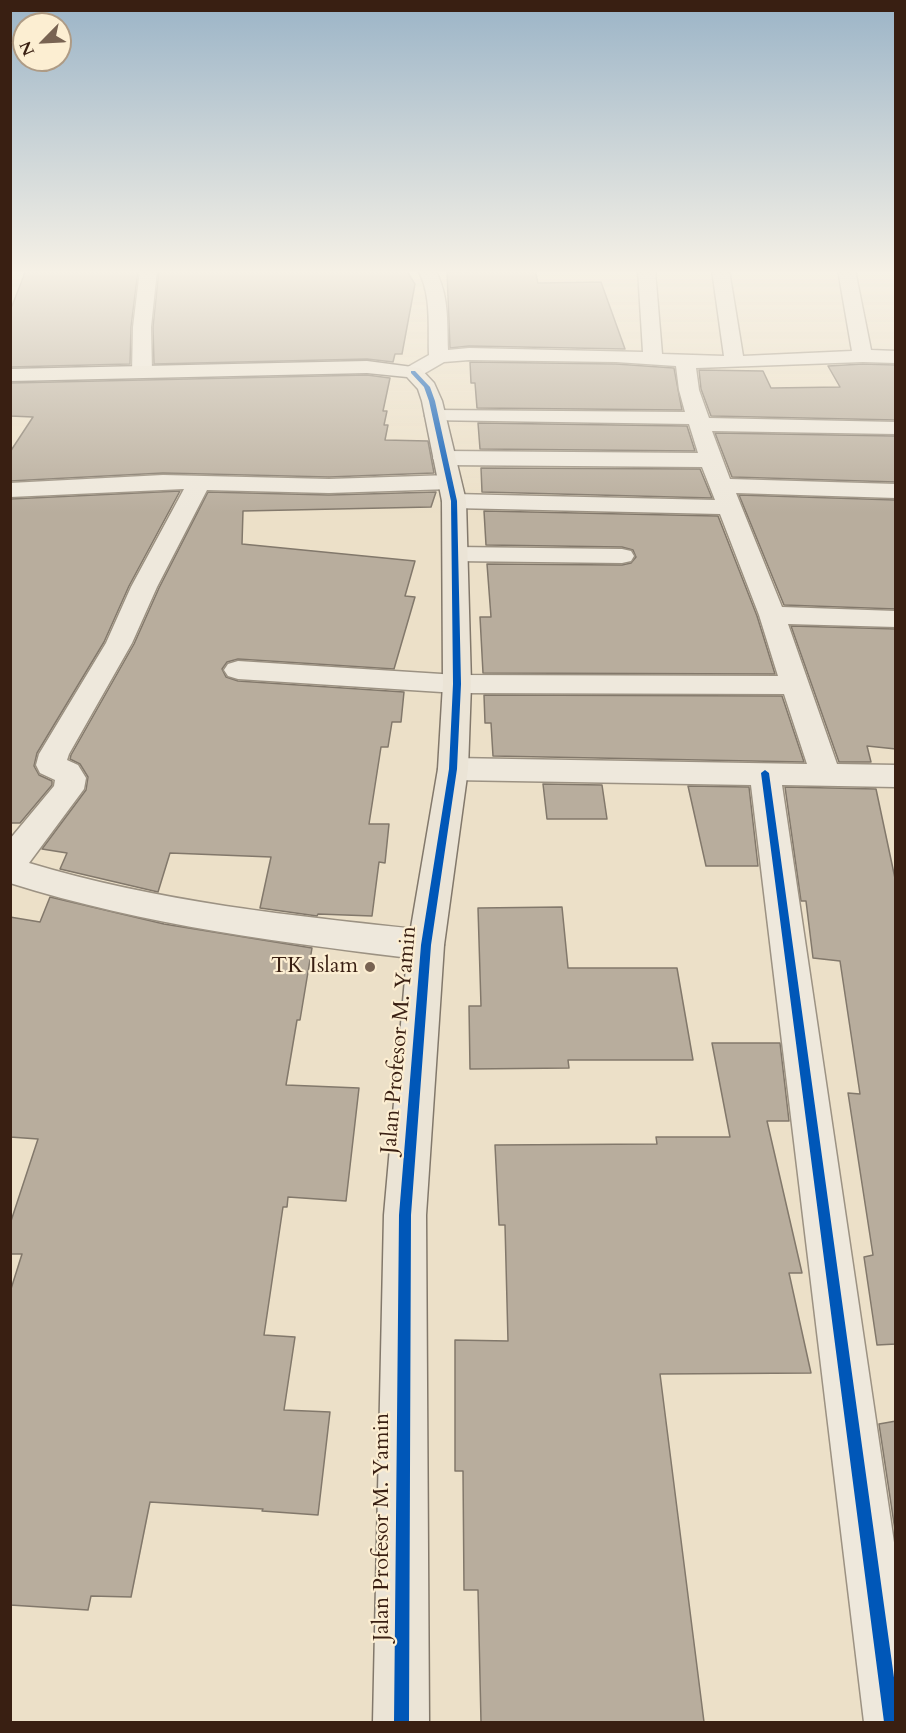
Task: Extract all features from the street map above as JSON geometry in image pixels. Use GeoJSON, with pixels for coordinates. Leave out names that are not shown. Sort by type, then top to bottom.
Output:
{"type":"FeatureCollection","features":[{"type":"Feature","properties":{"kind":"main road"},"geometry":{"type":"LineString","coordinates":[[10,375],[426,364]]}},
{"type":"Feature","properties":{"kind":"main road","name":"Jalan Profesor M. Yamin"},"geometry":{"type":"LineString","coordinates":[[401,1722],[405,1215],[426,945],[453,768],[457,684],[455,554],[449,480],[427,387],[426,364]]}},
{"type":"Feature","properties":{"kind":"street"},"geometry":{"type":"LineString","coordinates":[[141,351],[142,372]]}},
{"type":"Feature","properties":{"kind":"street"},"geometry":{"type":"LineString","coordinates":[[428,351],[426,364],[492,354],[616,356],[686,363],[863,356],[896,357]]}},
{"type":"Feature","properties":{"kind":"street"},"geometry":{"type":"LineString","coordinates":[[652,351],[653,360]]}},
{"type":"Feature","properties":{"kind":"street"},"geometry":{"type":"LineString","coordinates":[[732,351],[734,361]]}},
{"type":"Feature","properties":{"kind":"street"},"geometry":{"type":"LineString","coordinates":[[862,351],[863,356]]}},
{"type":"Feature","properties":{"kind":"street"},"geometry":{"type":"LineString","coordinates":[[686,363],[688,390],[711,460],[772,615],[825,773]]}},
{"type":"Feature","properties":{"kind":"street"},"geometry":{"type":"LineString","coordinates":[[435,416],[699,421],[896,428]]}},
{"type":"Feature","properties":{"kind":"street"},"geometry":{"type":"LineString","coordinates":[[10,490],[163,482],[329,486],[449,480],[711,460]]}},
{"type":"Feature","properties":{"kind":"street"},"geometry":{"type":"LineString","coordinates":[[449,480],[724,496],[896,491]]}},
{"type":"Feature","properties":{"kind":"street"},"geometry":{"type":"LineString","coordinates":[[10,863],[69,789],[70,778],[67,773],[51,765],[54,754],[119,643],[144,587],[199,483]]}},
{"type":"Feature","properties":{"kind":"street"},"geometry":{"type":"LineString","coordinates":[[455,554],[622,556]]}},
{"type":"Feature","properties":{"kind":"street"},"geometry":{"type":"LineString","coordinates":[[772,615],[896,619]]}},
{"type":"Feature","properties":{"kind":"street"},"geometry":{"type":"LineString","coordinates":[[238,670],[457,684],[795,685]]}},
{"type":"Feature","properties":{"kind":"street"},"geometry":{"type":"LineString","coordinates":[[453,768],[896,776]]}},
{"type":"Feature","properties":{"kind":"street"},"geometry":{"type":"LineString","coordinates":[[765,772],[892,1722]]}},
{"type":"Feature","properties":{"kind":"street"},"geometry":{"type":"LineString","coordinates":[[10,870],[57,886],[178,913],[268,927],[426,945]]}},
{"type":"Feature","properties":{"kind":"building"},"geometry":{"type":"Polygon","coordinates":[[[10,351],[130,351],[130,364],[10,367],[10,351]]]}},
{"type":"Feature","properties":{"kind":"building"},"geometry":{"type":"Polygon","coordinates":[[[154,351],[403,351],[402,354],[395,354],[393,362],[367,359],[154,364],[154,351]]]}},
{"type":"Feature","properties":{"kind":"building"},"geometry":{"type":"Polygon","coordinates":[[[470,362],[616,364],[674,368],[682,410],[477,408],[475,383],[471,383],[470,362]]]}},
{"type":"Feature","properties":{"kind":"building"},"geometry":{"type":"Polygon","coordinates":[[[896,365],[896,420],[711,416],[701,389],[699,370],[763,371],[771,388],[840,387],[828,366],[896,365]]]}},
{"type":"Feature","properties":{"kind":"building"},"geometry":{"type":"Polygon","coordinates":[[[367,375],[390,378],[383,411],[387,411],[384,425],[388,425],[385,440],[428,441],[434,473],[329,477],[163,473],[10,481],[10,452],[33,417],[10,416],[10,383],[367,375]]]}},
{"type":"Feature","properties":{"kind":"building"},"geometry":{"type":"Polygon","coordinates":[[[478,423],[687,426],[695,451],[480,449],[478,423]]]}},
{"type":"Feature","properties":{"kind":"building"},"geometry":{"type":"Polygon","coordinates":[[[715,433],[896,436],[896,482],[732,477],[715,433]]]}},
{"type":"Feature","properties":{"kind":"building"},"geometry":{"type":"Polygon","coordinates":[[[481,468],[700,469],[712,498],[482,492],[481,468]]]}},
{"type":"Feature","properties":{"kind":"building"},"geometry":{"type":"Polygon","coordinates":[[[180,491],[129,586],[104,642],[37,753],[34,766],[39,775],[52,781],[52,785],[20,823],[10,823],[10,499],[180,491]]]}},
{"type":"Feature","properties":{"kind":"building"},"geometry":{"type":"Polygon","coordinates":[[[208,492],[329,495],[436,492],[431,507],[243,511],[242,544],[415,561],[405,596],[415,597],[394,669],[238,659],[227,662],[222,669],[226,677],[238,681],[404,692],[401,722],[392,722],[388,747],[381,747],[369,824],[389,824],[385,863],[379,862],[372,916],[318,914],[317,916],[260,908],[271,857],[170,853],[158,892],[60,869],[67,853],[42,849],[86,790],[88,777],[80,764],[70,759],[71,755],[134,644],[159,588],[208,492]]]}},
{"type":"Feature","properties":{"kind":"building"},"geometry":{"type":"Polygon","coordinates":[[[739,495],[896,500],[896,609],[784,605],[739,495]]]}},
{"type":"Feature","properties":{"kind":"building"},"geometry":{"type":"Polygon","coordinates":[[[484,511],[718,516],[757,616],[775,674],[483,673],[480,617],[491,617],[487,564],[622,565],[631,563],[636,557],[633,550],[622,547],[486,545],[484,511]]]}},
{"type":"Feature","properties":{"kind":"building"},"geometry":{"type":"Polygon","coordinates":[[[791,626],[896,629],[896,749],[867,746],[871,762],[839,762],[791,626]]]}},
{"type":"Feature","properties":{"kind":"building"},"geometry":{"type":"Polygon","coordinates":[[[484,695],[782,696],[804,762],[493,756],[491,723],[485,723],[484,695]]]}},
{"type":"Feature","properties":{"kind":"building"},"geometry":{"type":"Polygon","coordinates":[[[543,784],[602,785],[607,819],[547,819],[543,784]]]}},
{"type":"Feature","properties":{"kind":"building"},"geometry":{"type":"Polygon","coordinates":[[[688,786],[749,787],[758,866],[706,866],[688,786]]]}},
{"type":"Feature","properties":{"kind":"building"},"geometry":{"type":"Polygon","coordinates":[[[785,787],[876,789],[896,883],[896,1344],[877,1345],[864,1257],[873,1255],[848,1093],[860,1094],[840,961],[813,958],[806,901],[801,901],[785,787]]]}},
{"type":"Feature","properties":{"kind":"building"},"geometry":{"type":"Polygon","coordinates":[[[50,897],[164,924],[312,948],[286,1085],[359,1088],[346,1201],[288,1197],[287,1207],[283,1207],[264,1335],[295,1337],[284,1410],[330,1412],[318,1515],[150,1502],[131,1597],[91,1596],[88,1610],[10,1605],[10,1292],[22,1254],[10,1254],[10,1224],[38,1139],[10,1137],[10,917],[40,922],[50,897]]]}},
{"type":"Feature","properties":{"kind":"building"},"geometry":{"type":"Polygon","coordinates":[[[562,907],[568,968],[677,968],[693,1060],[568,1060],[569,1068],[470,1069],[469,1006],[481,1006],[478,908],[562,907]]]}},
{"type":"Feature","properties":{"kind":"building"},"geometry":{"type":"Polygon","coordinates":[[[712,1043],[780,1043],[789,1121],[767,1121],[802,1273],[789,1273],[811,1373],[660,1374],[704,1722],[481,1722],[478,1590],[464,1590],[463,1471],[455,1471],[455,1340],[508,1341],[505,1225],[499,1225],[495,1145],[657,1144],[656,1137],[730,1137],[712,1043]]]}},
{"type":"Feature","properties":{"kind":"building"},"geometry":{"type":"Polygon","coordinates":[[[896,1421],[896,1537],[879,1424],[896,1421]]]}},
{"type":"Feature","properties":{"kind":"cycle path"},"geometry":{"type":"LineString","coordinates":[[401,1722],[405,1215],[426,945],[453,769],[457,684],[454,501],[432,401],[427,387],[413,372]]}},
{"type":"Feature","properties":{"kind":"cycle path"},"geometry":{"type":"LineString","coordinates":[[765,773],[892,1722]]}},
{"type":"Feature","properties":{"kind":"place","name":"TK Islam"},"geometry":{"type":"Point","coordinates":[370,967]}}]}
